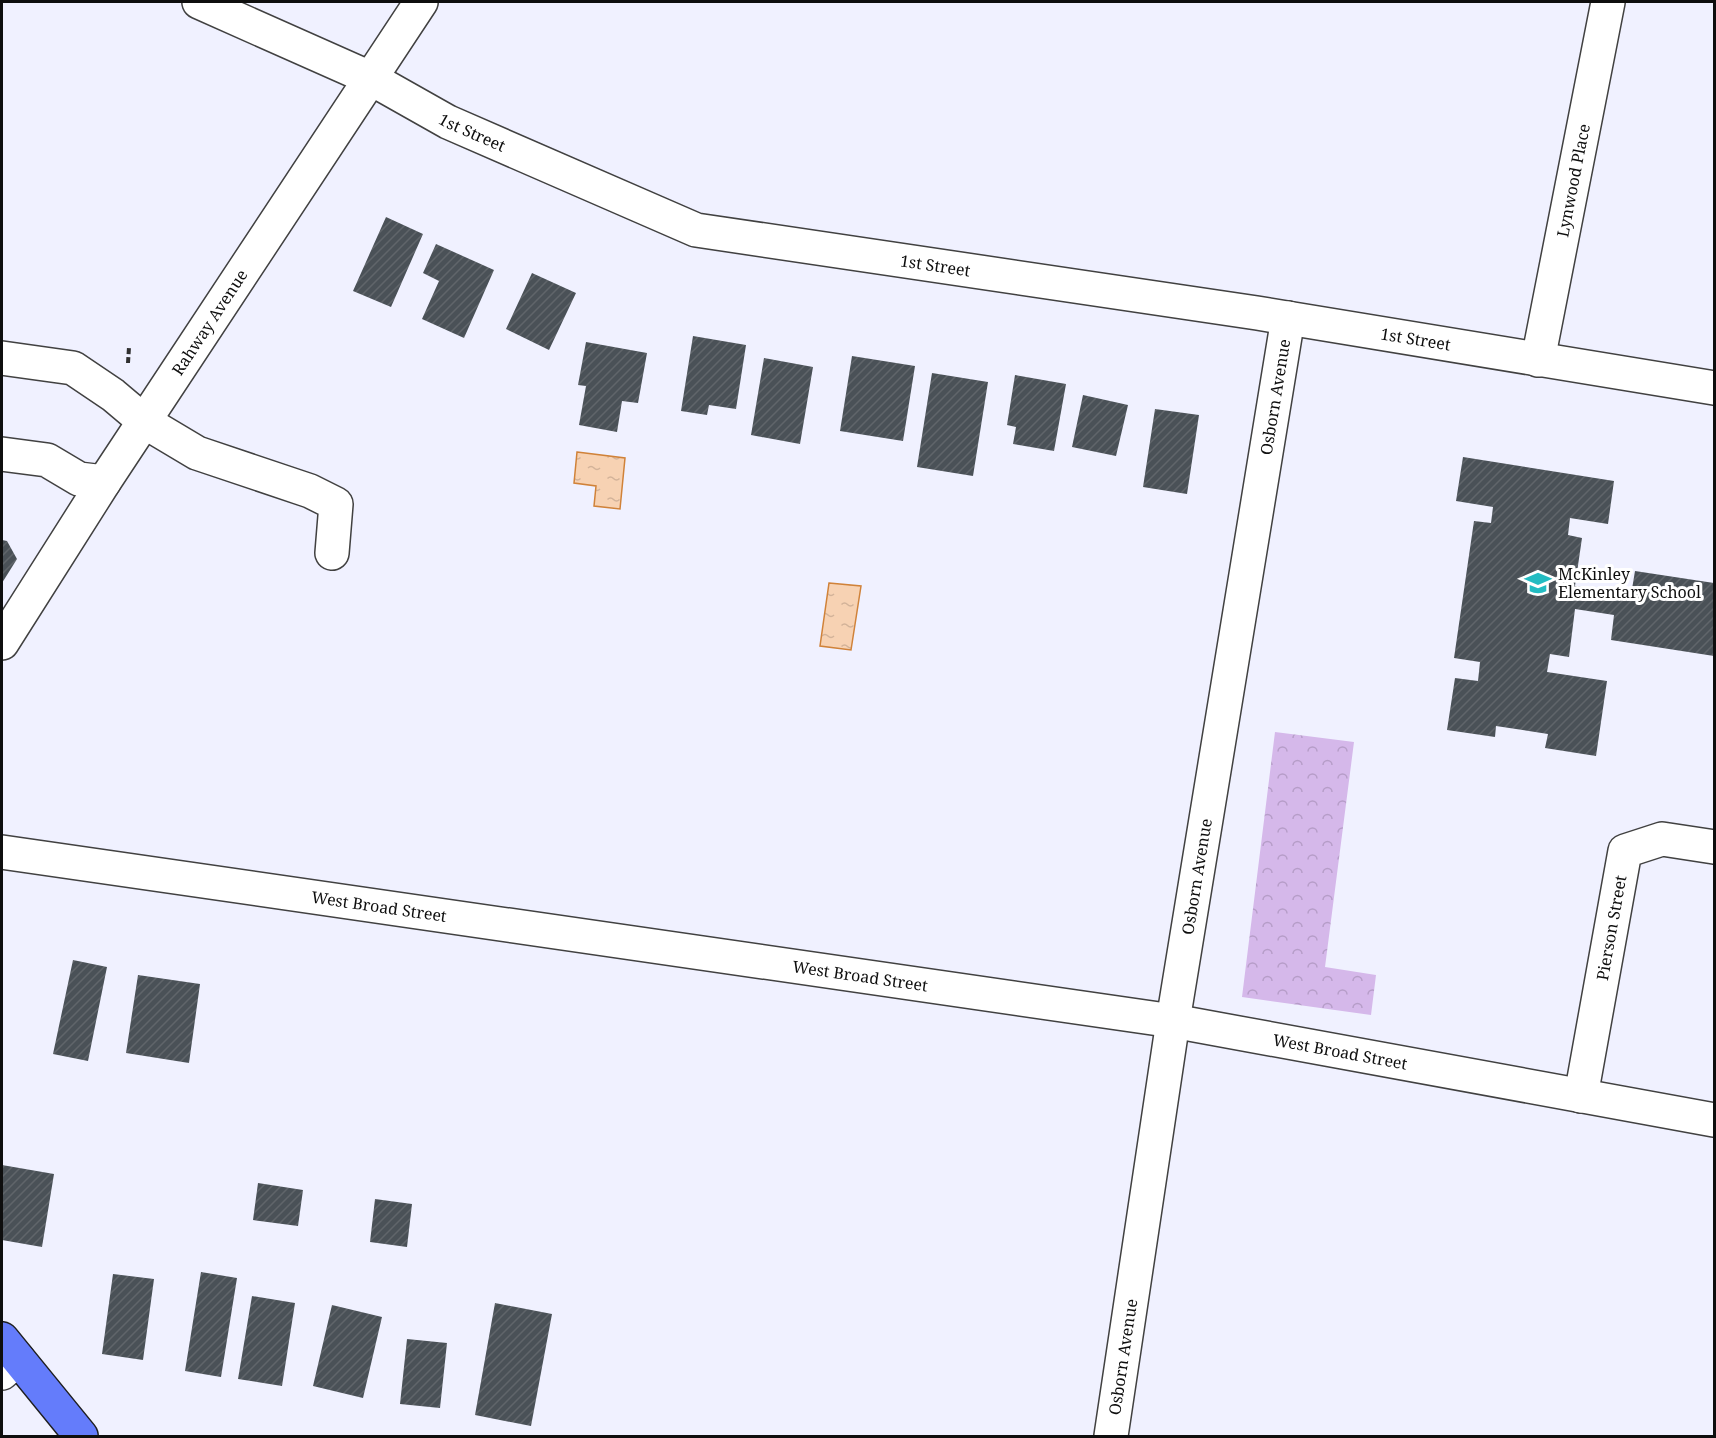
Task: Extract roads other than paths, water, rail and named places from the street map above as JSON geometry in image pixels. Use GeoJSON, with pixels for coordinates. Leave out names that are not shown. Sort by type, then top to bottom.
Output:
{"type":"FeatureCollection","features":[{"type":"Feature","properties":{"kind":"main road"},"geometry":{"type":"LineString","coordinates":[[7,1357],[81,1437]]}},
{"type":"Feature","properties":{"kind":"street","name":"1st Street"},"geometry":{"type":"LineString","coordinates":[[198,2],[370,78],[447,122],[696,230],[1288,318],[1714,388]]}},
{"type":"Feature","properties":{"kind":"street","name":"Rahway Avenue"},"geometry":{"type":"LineString","coordinates":[[2,643],[104,482],[421,2]]}},
{"type":"Feature","properties":{"kind":"street","name":"Lynwood Place"},"geometry":{"type":"LineString","coordinates":[[1538,360],[1608,2]]}},
{"type":"Feature","properties":{"kind":"street","name":"Osborn Avenue"},"geometry":{"type":"LineString","coordinates":[[1112,1437],[1173,1021],[1288,318]]}},
{"type":"Feature","properties":{"kind":"street"},"geometry":{"type":"LineString","coordinates":[[2,358],[73,368],[113,395],[145,422],[197,453],[310,491],[336,504],[332,553]]}},
{"type":"Feature","properties":{"kind":"street"},"geometry":{"type":"LineString","coordinates":[[2,454],[47,460],[79,479],[104,482]]}},
{"type":"Feature","properties":{"kind":"street","name":"Pierson Street"},"geometry":{"type":"LineString","coordinates":[[1581,1096],[1625,851],[1662,839],[1714,847]]}},
{"type":"Feature","properties":{"kind":"street","name":"West Broad Street"},"geometry":{"type":"LineString","coordinates":[[2,852],[1173,1021],[1714,1120]]}},
{"type":"Feature","properties":{"kind":"water"},"geometry":{"type":"Polygon","coordinates":[[[577,452],[625,458],[620,509],[594,506],[596,486],[574,483],[577,452]]]}},
{"type":"Feature","properties":{"kind":"water"},"geometry":{"type":"Polygon","coordinates":[[[829,583],[861,586],[851,650],[820,646],[829,583]]]}},
{"type":"Feature","properties":{"kind":"place","name":"McKinley Elementary School"},"geometry":{"type":"Point","coordinates":[1538,583]}}]}
